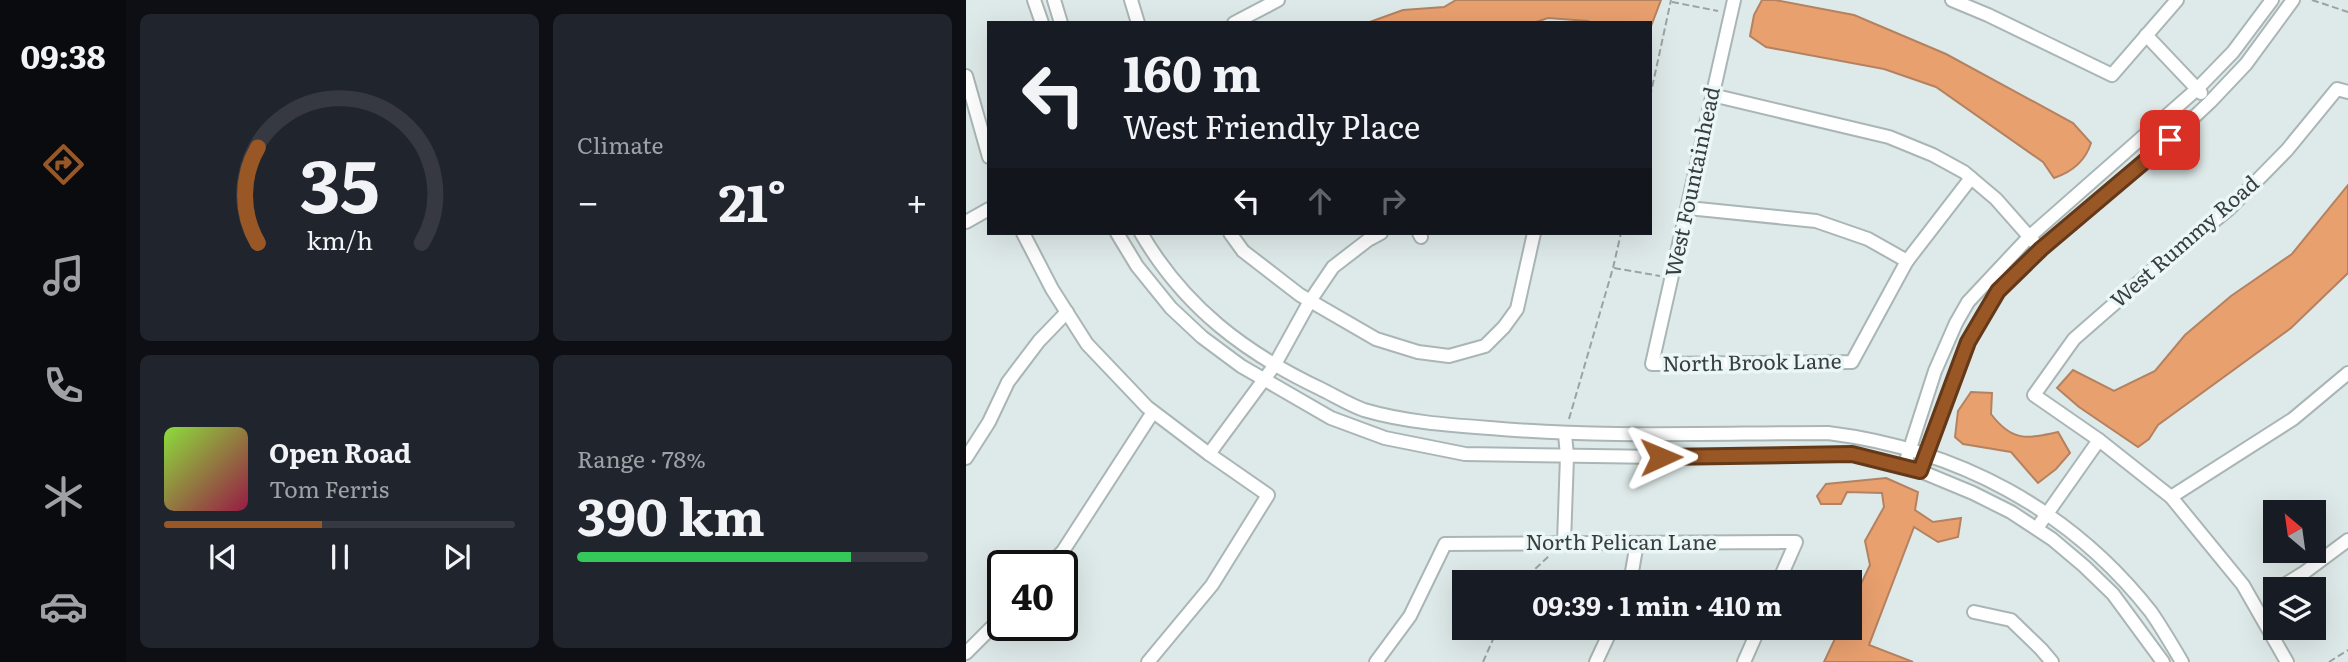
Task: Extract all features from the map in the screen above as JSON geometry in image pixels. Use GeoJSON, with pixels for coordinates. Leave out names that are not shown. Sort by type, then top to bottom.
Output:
{"type":"FeatureCollection","features":[{"type":"Feature","properties":{"kind":"street"},"geometry":{"type":"LineString","coordinates":[[1034,0],[1041,21]]}},
{"type":"Feature","properties":{"kind":"street"},"geometry":{"type":"LineString","coordinates":[[1054,0],[1059,21]]}},
{"type":"Feature","properties":{"kind":"street"},"geometry":{"type":"LineString","coordinates":[[1131,0],[1137,21]]}},
{"type":"Feature","properties":{"kind":"street"},"geometry":{"type":"LineString","coordinates":[[1238,21],[1278,0]]}},
{"type":"Feature","properties":{"kind":"street"},"geometry":{"type":"LineString","coordinates":[[1952,0],[2112,75],[2177,0]]}},
{"type":"Feature","properties":{"kind":"street"},"geometry":{"type":"LineString","coordinates":[[1904,467],[1935,370],[1968,302],[2029,237],[2197,89],[2233,52],[2272,0]]}},
{"type":"Feature","properties":{"kind":"street"},"geometry":{"type":"LineString","coordinates":[[1920,471],[1968,342],[1998,291],[2041,249],[2170,140],[2210,102],[2246,64],[2293,0]]}},
{"type":"Feature","properties":{"kind":"street","name":"West Fountainhead"},"geometry":{"type":"LineString","coordinates":[[1651,364],[1732,7]]}},
{"type":"Feature","properties":{"kind":"street"},"geometry":{"type":"LineString","coordinates":[[2146,35],[2210,102]]}},
{"type":"Feature","properties":{"kind":"street"},"geometry":{"type":"LineString","coordinates":[[966,76],[985,123]]}},
{"type":"Feature","properties":{"kind":"street","name":"West Rummy Road"},"geometry":{"type":"LineString","coordinates":[[2099,440],[2034,395],[2074,339],[2153,270],[2229,209],[2343,91]]}},
{"type":"Feature","properties":{"kind":"street"},"geometry":{"type":"LineString","coordinates":[[1712,96],[1889,137],[1933,155],[1971,178],[1996,199],[2041,249]]}},
{"type":"Feature","properties":{"kind":"street"},"geometry":{"type":"LineString","coordinates":[[1688,208],[1816,221],[1868,239],[1908,261],[1971,178]]}},
{"type":"Feature","properties":{"kind":"street"},"geometry":{"type":"LineString","coordinates":[[966,222],[987,210]]}},
{"type":"Feature","properties":{"kind":"street"},"geometry":{"type":"LineString","coordinates":[[1024,235],[1087,344],[1153,412],[1268,495],[1212,585],[1148,662]]}},
{"type":"Feature","properties":{"kind":"street"},"geometry":{"type":"LineString","coordinates":[[1118,235],[1137,266],[1171,308],[1202,337],[1241,366],[1269,373],[1363,410],[1433,424],[1565,434],[1828,433],[1870,438],[1927,453],[1980,475],[2048,513],[2090,547],[2122,578],[2152,614],[2177,660]]}},
{"type":"Feature","properties":{"kind":"street"},"geometry":{"type":"LineString","coordinates":[[1142,235],[1153,254],[1186,296],[1269,373],[1331,418],[1385,438],[1465,454],[1661,457],[1852,454],[1920,471],[1973,493],[2037,528],[2084,566],[2113,594],[2163,662]]}},
{"type":"Feature","properties":{"kind":"street"},"geometry":{"type":"LineString","coordinates":[[1231,235],[1242,251],[1310,301],[1376,339],[1418,352],[1449,356],[1485,345],[1511,318],[1517,309],[1534,235]]}},
{"type":"Feature","properties":{"kind":"street"},"geometry":{"type":"LineString","coordinates":[[1209,454],[1269,373],[1310,301],[1333,268],[1377,235]]}},
{"type":"Feature","properties":{"kind":"street","name":"North Brook Lane"},"geometry":{"type":"LineString","coordinates":[[1651,364],[1852,362],[1908,261]]}},
{"type":"Feature","properties":{"kind":"street"},"geometry":{"type":"LineString","coordinates":[[966,458],[989,422],[1008,382],[1039,341],[1067,312]]}},
{"type":"Feature","properties":{"kind":"street"},"geometry":{"type":"LineString","coordinates":[[2171,497],[2293,419],[2348,373]]}},
{"type":"Feature","properties":{"kind":"street"},"geometry":{"type":"LineString","coordinates":[[1064,550],[1153,412]]}},
{"type":"Feature","properties":{"kind":"street"},"geometry":{"type":"LineString","coordinates":[[1564,543],[1567,456],[1565,434]]}},
{"type":"Feature","properties":{"kind":"street"},"geometry":{"type":"LineString","coordinates":[[2037,528],[2099,440],[2171,497],[2243,586],[2287,662]]}},
{"type":"Feature","properties":{"kind":"street"},"geometry":{"type":"LineString","coordinates":[[2297,577],[2348,540]]}},
{"type":"Feature","properties":{"kind":"street","name":"North Pelican Lane"},"geometry":{"type":"LineString","coordinates":[[1376,662],[1410,616],[1445,544],[1796,541],[1784,570]]}},
{"type":"Feature","properties":{"kind":"street"},"geometry":{"type":"LineString","coordinates":[[1632,570],[1637,542]]}},
{"type":"Feature","properties":{"kind":"street"},"geometry":{"type":"LineString","coordinates":[[2253,604],[2263,598]]}},
{"type":"Feature","properties":{"kind":"street"},"geometry":{"type":"LineString","coordinates":[[1973,612],[2011,621],[2052,662]]}},
{"type":"Feature","properties":{"kind":"street"},"geometry":{"type":"LineString","coordinates":[[966,653],[987,632]]}},
{"type":"Feature","properties":{"kind":"street"},"geometry":{"type":"LineString","coordinates":[[1596,662],[1606,640]]}},
{"type":"Feature","properties":{"kind":"street"},"geometry":{"type":"LineString","coordinates":[[1744,662],[1754,640]]}},
{"type":"Feature","properties":{"kind":"path"},"geometry":{"type":"LineString","coordinates":[[2312,0],[2348,12]]}},
{"type":"Feature","properties":{"kind":"path"},"geometry":{"type":"LineString","coordinates":[[1652,88],[1671,1],[1732,7]]}},
{"type":"Feature","properties":{"kind":"path"},"geometry":{"type":"LineString","coordinates":[[1565,434],[1621,235]]}},
{"type":"Feature","properties":{"kind":"path"},"geometry":{"type":"LineString","coordinates":[[1613,268],[1672,278]]}},
{"type":"Feature","properties":{"kind":"path"},"geometry":{"type":"LineString","coordinates":[[1534,570],[1564,543]]}},
{"type":"Feature","properties":{"kind":"path"},"geometry":{"type":"LineString","coordinates":[[1483,662],[1493,640]]}},
{"type":"Feature","properties":{"kind":"path"},"geometry":{"type":"LineString","coordinates":[[2329,662],[2348,650]]}},
{"type":"Feature","properties":{"kind":"shaded area"},"geometry":{"type":"Polygon","coordinates":[[[1456,0],[1661,0],[1652,24],[1652,21],[1548,18],[1539,21],[1373,21],[1403,10],[1444,7],[1456,0]]]}},
{"type":"Feature","properties":{"kind":"shaded area"},"geometry":{"type":"Polygon","coordinates":[[[1762,0],[1854,15],[1946,54],[2073,123],[2091,143],[2088,150],[2077,165],[2054,178],[2043,162],[1936,87],[1884,69],[1766,47],[1750,36],[1754,15],[1762,0]]]}},
{"type":"Feature","properties":{"kind":"shaded area"},"geometry":{"type":"Polygon","coordinates":[[[2348,185],[2348,273],[2291,328],[2158,425],[2149,439],[2138,447],[2079,407],[2057,388],[2073,370],[2114,391],[2155,371],[2185,335],[2231,296],[2292,254],[2348,185]]]}},
{"type":"Feature","properties":{"kind":"shaded area"},"geometry":{"type":"Polygon","coordinates":[[[1971,392],[1992,393],[1991,414],[2006,430],[2029,437],[2058,432],[2070,453],[2038,483],[2011,452],[1963,444],[1955,437],[1958,411],[1971,392]]]}},
{"type":"Feature","properties":{"kind":"shaded area"},"geometry":{"type":"Polygon","coordinates":[[[1886,478],[1918,492],[1915,510],[1933,522],[1961,518],[1958,537],[1938,542],[1914,527],[1869,645],[1913,662],[1824,662],[1834,640],[1862,640],[1862,582],[1870,565],[1865,541],[1884,507],[1882,493],[1847,492],[1841,504],[1821,504],[1817,496],[1826,484],[1886,478]]]}},
{"type":"Feature","properties":{"kind":"route"},"geometry":{"type":"LineString","coordinates":[[1661,457],[1852,454],[1920,471],[1968,342],[1998,291],[2025,263],[2170,140]]}}]}
